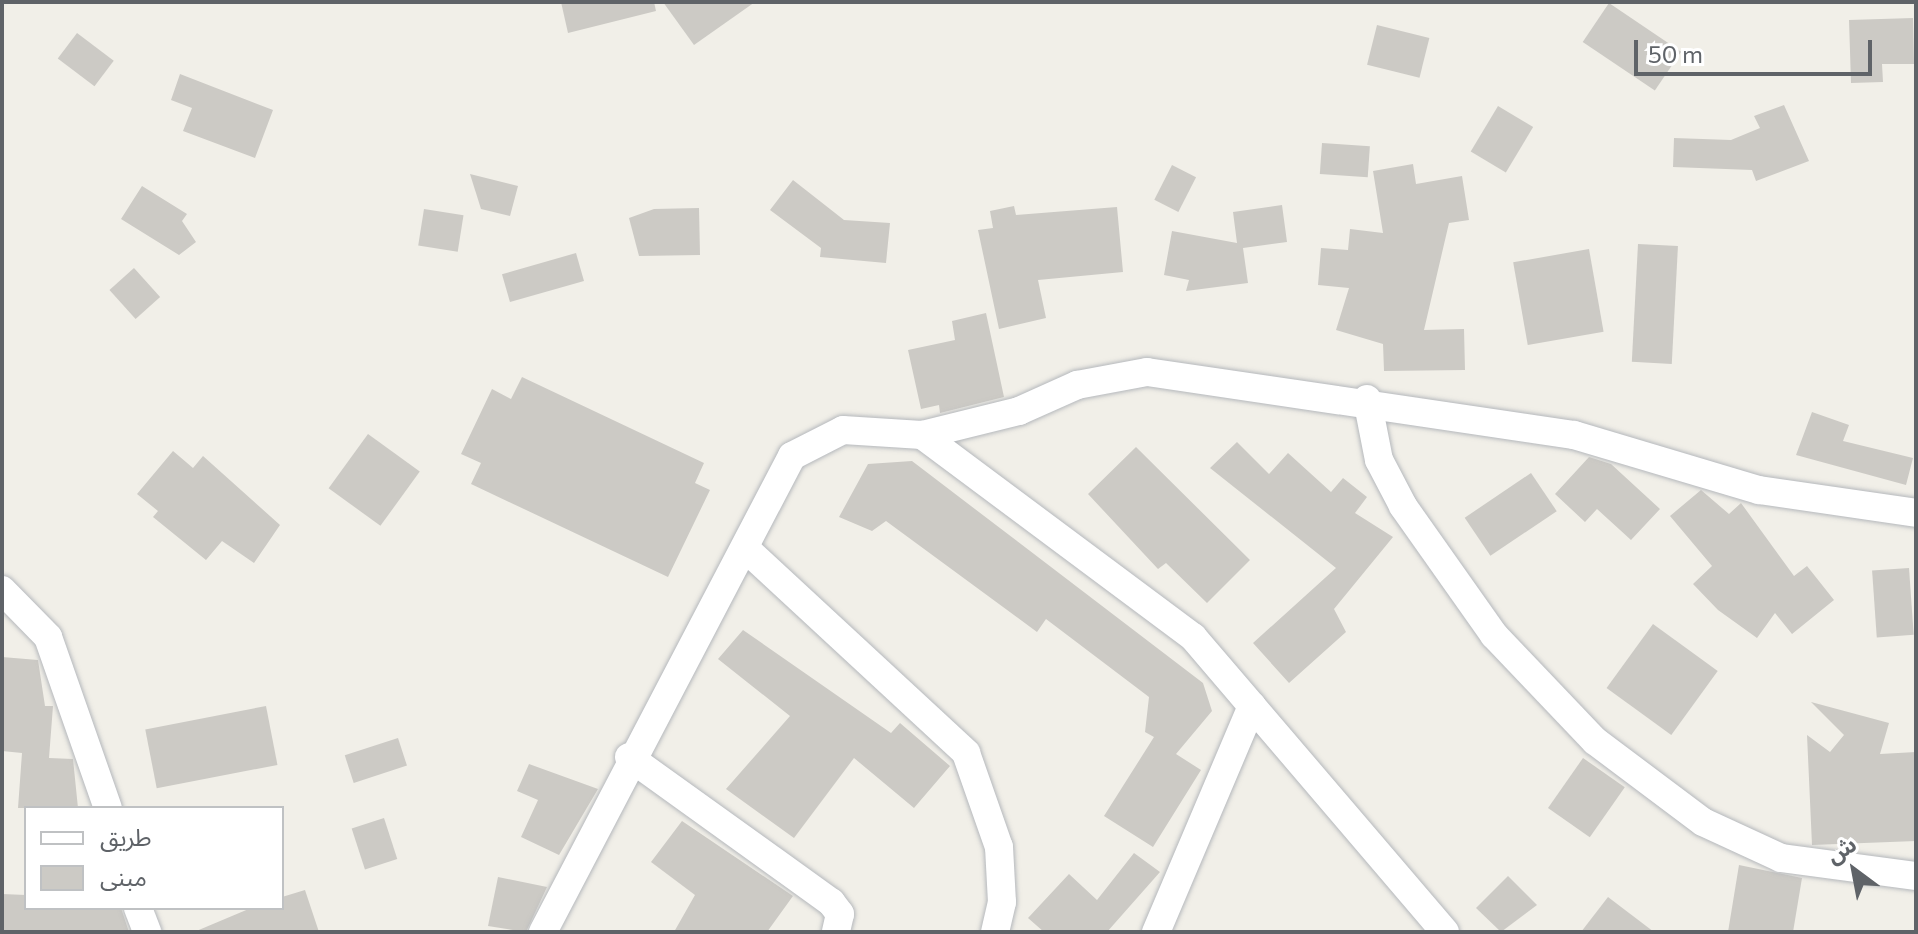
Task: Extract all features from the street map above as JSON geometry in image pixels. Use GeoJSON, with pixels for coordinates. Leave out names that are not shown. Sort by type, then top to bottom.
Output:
{"type":"FeatureCollection","features":[{"type":"Feature","properties":{"kind":"street"},"geometry":{"type":"LineString","coordinates":[[543,932],[629,757],[746,549],[792,456],[843,430],[922,435],[1019,411],[1077,385],[1147,372],[1367,399],[1574,435],[1759,490],[1916,513]]}},
{"type":"Feature","properties":{"kind":"street"},"geometry":{"type":"LineString","coordinates":[[1367,399],[1379,460],[1403,506],[1494,635],[1595,741],[1703,822],[1781,858],[1916,876]]}},
{"type":"Feature","properties":{"kind":"street"},"geometry":{"type":"LineString","coordinates":[[922,435],[1193,637],[1445,932]]}},
{"type":"Feature","properties":{"kind":"street"},"geometry":{"type":"LineString","coordinates":[[746,549],[966,753],[999,847],[1002,902],[995,932]]}},
{"type":"Feature","properties":{"kind":"street"},"geometry":{"type":"LineString","coordinates":[[2,590],[48,637],[107,806]]}},
{"type":"Feature","properties":{"kind":"street"},"geometry":{"type":"LineString","coordinates":[[1156,932],[1252,706]]}},
{"type":"Feature","properties":{"kind":"street"},"geometry":{"type":"LineString","coordinates":[[629,757],[831,902],[840,914],[836,932]]}},
{"type":"Feature","properties":{"kind":"street"},"geometry":{"type":"LineString","coordinates":[[139,910],[147,932]]}},
{"type":"Feature","properties":{"kind":"building"},"geometry":{"type":"Polygon","coordinates":[[[561,2],[654,2],[656,11],[568,33],[561,2]]]}},
{"type":"Feature","properties":{"kind":"building"},"geometry":{"type":"Polygon","coordinates":[[[663,2],[755,2],[694,45],[663,2]]]}},
{"type":"Feature","properties":{"kind":"building"},"geometry":{"type":"Polygon","coordinates":[[[1609,3],[1681,52],[1655,91],[1583,42],[1609,3]]]}},
{"type":"Feature","properties":{"kind":"building"},"geometry":{"type":"Polygon","coordinates":[[[1913,18],[1914,64],[1882,64],[1883,82],[1851,83],[1849,20],[1913,18]]]}},
{"type":"Feature","properties":{"kind":"building"},"geometry":{"type":"Polygon","coordinates":[[[1377,25],[1429,38],[1419,78],[1367,65],[1377,25]]]}},
{"type":"Feature","properties":{"kind":"building"},"geometry":{"type":"Polygon","coordinates":[[[77,33],[114,61],[94,86],[58,59],[77,33]]]}},
{"type":"Feature","properties":{"kind":"building"},"geometry":{"type":"Polygon","coordinates":[[[180,74],[273,110],[255,158],[183,131],[192,108],[171,100],[180,74]]]}},
{"type":"Feature","properties":{"kind":"building"},"geometry":{"type":"Polygon","coordinates":[[[1784,105],[1809,161],[1756,181],[1752,170],[1673,167],[1674,138],[1731,140],[1760,128],[1754,116],[1784,105]]]}},
{"type":"Feature","properties":{"kind":"building"},"geometry":{"type":"Polygon","coordinates":[[[1498,106],[1533,127],[1506,173],[1471,151],[1498,106]]]}},
{"type":"Feature","properties":{"kind":"building"},"geometry":{"type":"Polygon","coordinates":[[[1322,143],[1370,146],[1368,177],[1320,174],[1322,143]]]}},
{"type":"Feature","properties":{"kind":"building"},"geometry":{"type":"Polygon","coordinates":[[[1413,164],[1416,184],[1462,176],[1469,220],[1449,223],[1424,330],[1464,329],[1465,370],[1384,371],[1383,344],[1336,330],[1349,288],[1318,285],[1321,248],[1348,250],[1350,229],[1383,233],[1373,171],[1413,164]]]}},
{"type":"Feature","properties":{"kind":"building"},"geometry":{"type":"Polygon","coordinates":[[[1172,165],[1196,177],[1178,212],[1154,200],[1172,165]]]}},
{"type":"Feature","properties":{"kind":"building"},"geometry":{"type":"Polygon","coordinates":[[[470,174],[518,186],[510,216],[481,209],[470,174]]]}},
{"type":"Feature","properties":{"kind":"building"},"geometry":{"type":"Polygon","coordinates":[[[793,180],[844,220],[890,223],[886,263],[820,257],[821,248],[770,210],[793,180]]]}},
{"type":"Feature","properties":{"kind":"building"},"geometry":{"type":"Polygon","coordinates":[[[142,186],[187,214],[182,221],[196,242],[179,255],[121,219],[142,186]]]}},
{"type":"Feature","properties":{"kind":"building"},"geometry":{"type":"Polygon","coordinates":[[[1282,205],[1287,242],[1243,248],[1248,283],[1186,291],[1189,280],[1164,275],[1172,231],[1237,243],[1233,212],[1282,205]]]}},
{"type":"Feature","properties":{"kind":"building"},"geometry":{"type":"Polygon","coordinates":[[[1014,206],[1016,215],[1117,207],[1123,272],[1038,280],[1046,318],[999,329],[978,230],[993,228],[990,211],[1014,206]]]}},
{"type":"Feature","properties":{"kind":"building"},"geometry":{"type":"Polygon","coordinates":[[[699,208],[700,255],[639,256],[629,218],[654,209],[699,208]]]}},
{"type":"Feature","properties":{"kind":"building"},"geometry":{"type":"Polygon","coordinates":[[[424,209],[464,215],[458,252],[418,246],[424,209]]]}},
{"type":"Feature","properties":{"kind":"building"},"geometry":{"type":"Polygon","coordinates":[[[1638,244],[1678,246],[1672,364],[1632,362],[1638,244]]]}},
{"type":"Feature","properties":{"kind":"building"},"geometry":{"type":"Polygon","coordinates":[[[1589,249],[1604,332],[1528,345],[1513,262],[1589,249]]]}},
{"type":"Feature","properties":{"kind":"building"},"geometry":{"type":"Polygon","coordinates":[[[576,253],[584,281],[510,302],[502,274],[576,253]]]}},
{"type":"Feature","properties":{"kind":"building"},"geometry":{"type":"Polygon","coordinates":[[[134,268],[160,297],[136,319],[109,290],[134,268]]]}},
{"type":"Feature","properties":{"kind":"building"},"geometry":{"type":"Polygon","coordinates":[[[986,313],[1004,397],[940,413],[939,405],[921,409],[908,350],[955,340],[952,321],[986,313]]]}},
{"type":"Feature","properties":{"kind":"building"},"geometry":{"type":"Polygon","coordinates":[[[522,377],[704,463],[695,483],[710,490],[668,577],[471,484],[481,463],[461,454],[492,389],[511,399],[522,377]]]}},
{"type":"Feature","properties":{"kind":"building"},"geometry":{"type":"Polygon","coordinates":[[[1812,412],[1849,425],[1843,441],[1913,458],[1906,485],[1796,455],[1812,412]]]}},
{"type":"Feature","properties":{"kind":"building"},"geometry":{"type":"Polygon","coordinates":[[[368,434],[420,472],[380,526],[329,488],[368,434]]]}},
{"type":"Feature","properties":{"kind":"building"},"geometry":{"type":"Polygon","coordinates":[[[1237,442],[1269,474],[1288,453],[1331,492],[1343,478],[1367,497],[1355,513],[1393,537],[1334,609],[1346,632],[1289,683],[1253,643],[1336,568],[1210,468],[1237,442]]]}},
{"type":"Feature","properties":{"kind":"building"},"geometry":{"type":"Polygon","coordinates":[[[1136,447],[1250,560],[1207,603],[1166,563],[1158,569],[1088,494],[1136,447]]]}},
{"type":"Feature","properties":{"kind":"building"},"geometry":{"type":"Polygon","coordinates":[[[173,451],[193,468],[203,456],[280,525],[254,563],[222,541],[206,560],[153,517],[158,511],[137,494],[173,451]]]}},
{"type":"Feature","properties":{"kind":"building"},"geometry":{"type":"Polygon","coordinates":[[[1589,457],[1611,464],[1660,509],[1631,540],[1597,509],[1585,522],[1555,494],[1589,457]]]}},
{"type":"Feature","properties":{"kind":"building"},"geometry":{"type":"Polygon","coordinates":[[[912,461],[1203,683],[1212,711],[1176,754],[1201,770],[1153,847],[1104,816],[1154,737],[1145,732],[1149,697],[1046,619],[1037,632],[886,521],[872,531],[839,517],[868,464],[912,461]]]}},
{"type":"Feature","properties":{"kind":"building"},"geometry":{"type":"Polygon","coordinates":[[[1531,473],[1557,511],[1490,556],[1465,518],[1531,473]]]}},
{"type":"Feature","properties":{"kind":"building"},"geometry":{"type":"Polygon","coordinates":[[[1701,490],[1729,514],[1741,503],[1794,576],[1807,566],[1834,600],[1792,634],[1775,613],[1757,638],[1718,610],[1693,584],[1712,566],[1670,516],[1701,490]]]}},
{"type":"Feature","properties":{"kind":"building"},"geometry":{"type":"Polygon","coordinates":[[[1909,568],[1914,635],[1877,637],[1872,571],[1909,568]]]}},
{"type":"Feature","properties":{"kind":"building"},"geometry":{"type":"Polygon","coordinates":[[[1653,624],[1718,671],[1671,735],[1607,688],[1653,624]]]}},
{"type":"Feature","properties":{"kind":"building"},"geometry":{"type":"Polygon","coordinates":[[[743,630],[891,733],[900,723],[950,766],[914,808],[854,758],[794,838],[726,789],[790,716],[718,659],[743,630]]]}},
{"type":"Feature","properties":{"kind":"building"},"geometry":{"type":"Polygon","coordinates":[[[2,657],[38,660],[45,706],[53,706],[49,758],[73,759],[78,806],[18,808],[22,753],[2,751],[2,657]]]}},
{"type":"Feature","properties":{"kind":"building"},"geometry":{"type":"Polygon","coordinates":[[[1811,702],[1889,723],[1880,754],[1916,752],[1916,841],[1812,845],[1807,735],[1830,752],[1844,735],[1811,702]]]}},
{"type":"Feature","properties":{"kind":"building"},"geometry":{"type":"Polygon","coordinates":[[[266,706],[277,765],[157,788],[145,729],[266,706]]]}},
{"type":"Feature","properties":{"kind":"building"},"geometry":{"type":"Polygon","coordinates":[[[398,738],[407,766],[354,783],[345,755],[398,738]]]}},
{"type":"Feature","properties":{"kind":"building"},"geometry":{"type":"Polygon","coordinates":[[[1583,758],[1625,787],[1590,837],[1548,808],[1583,758]]]}},
{"type":"Feature","properties":{"kind":"building"},"geometry":{"type":"Polygon","coordinates":[[[529,764],[598,789],[559,855],[521,837],[538,800],[517,791],[529,764]]]}},
{"type":"Feature","properties":{"kind":"building"},"geometry":{"type":"Polygon","coordinates":[[[384,818],[397,859],[365,869],[352,829],[384,818]]]}},
{"type":"Feature","properties":{"kind":"building"},"geometry":{"type":"Polygon","coordinates":[[[682,821],[793,896],[767,932],[674,932],[695,895],[651,862],[682,821]]]}},
{"type":"Feature","properties":{"kind":"building"},"geometry":{"type":"Polygon","coordinates":[[[1134,853],[1160,872],[1107,932],[1044,932],[1028,918],[1069,874],[1097,900],[1134,853]]]}},
{"type":"Feature","properties":{"kind":"building"},"geometry":{"type":"Polygon","coordinates":[[[1739,865],[1802,878],[1793,932],[1728,932],[1739,865]]]}},
{"type":"Feature","properties":{"kind":"building"},"geometry":{"type":"Polygon","coordinates":[[[1508,876],[1537,905],[1501,932],[1476,908],[1508,876]]]}},
{"type":"Feature","properties":{"kind":"building"},"geometry":{"type":"Polygon","coordinates":[[[498,877],[547,887],[526,932],[488,926],[498,877]]]}},
{"type":"Feature","properties":{"kind":"building"},"geometry":{"type":"Polygon","coordinates":[[[305,890],[319,932],[194,932],[246,910],[284,910],[284,896],[305,890]]]}},
{"type":"Feature","properties":{"kind":"building"},"geometry":{"type":"Polygon","coordinates":[[[2,894],[24,895],[24,910],[122,910],[129,932],[2,932],[2,894]]]}},
{"type":"Feature","properties":{"kind":"building"},"geometry":{"type":"Polygon","coordinates":[[[1608,897],[1654,932],[1581,932],[1608,897]]]}}]}
